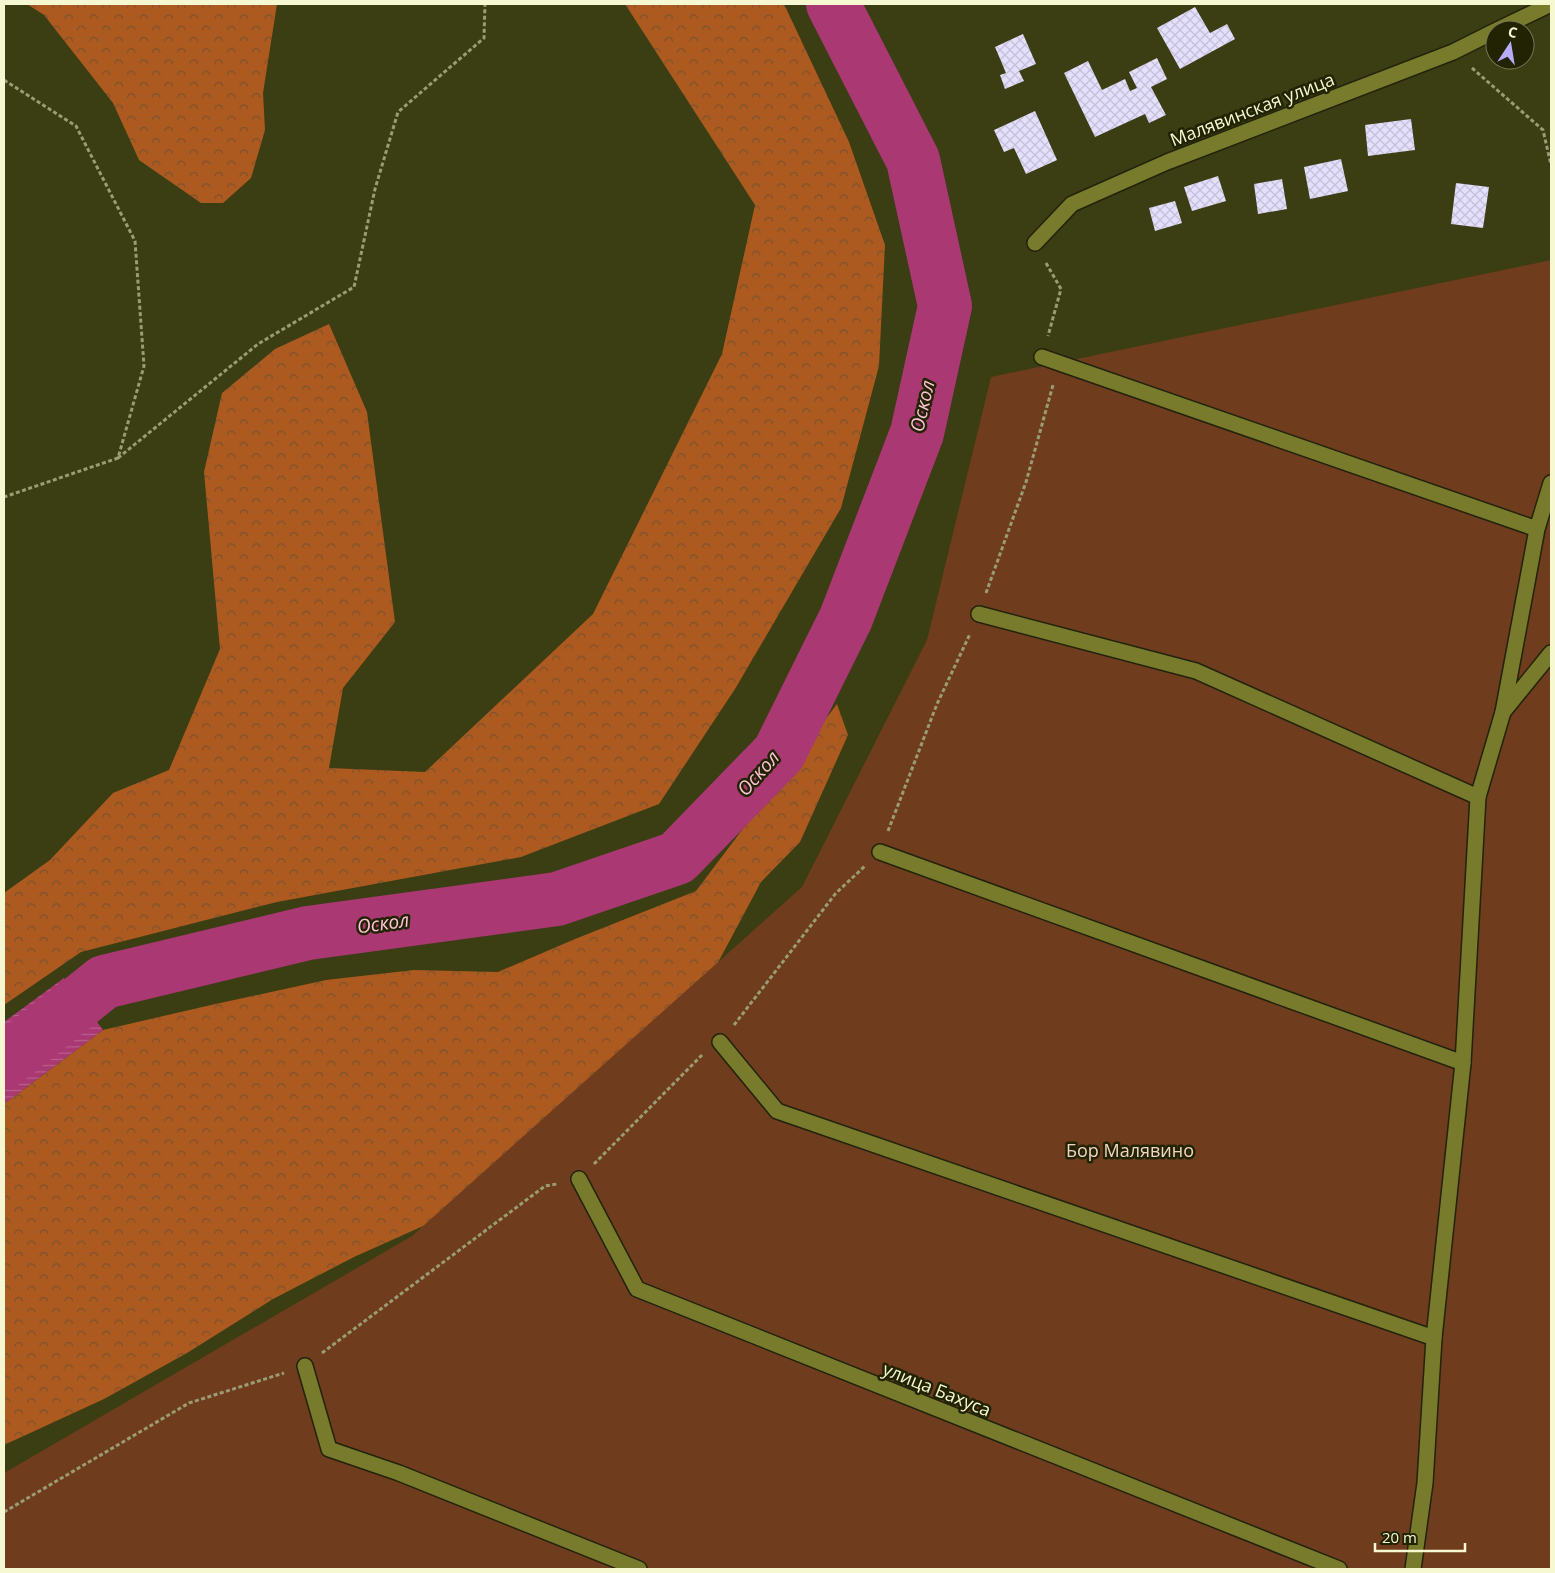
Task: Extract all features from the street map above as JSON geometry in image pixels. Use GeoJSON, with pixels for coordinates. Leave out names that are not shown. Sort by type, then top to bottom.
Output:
{"type":"FeatureCollection","features":[{"type":"Feature","properties":{"kind":"street","name":"Малявинская улица"},"geometry":{"type":"LineString","coordinates":[[1518,20],[1551,4]]}},
{"type":"Feature","properties":{"kind":"street","name":"Малявинская улица"},"geometry":{"type":"LineString","coordinates":[[1035,243],[1072,204],[1168,162],[1453,52],[1485,36]]}},
{"type":"Feature","properties":{"kind":"street"},"geometry":{"type":"LineString","coordinates":[[1042,357],[1538,529]]}},
{"type":"Feature","properties":{"kind":"street"},"geometry":{"type":"LineString","coordinates":[[1413,1569],[1425,1483],[1434,1338],[1464,1063],[1478,797],[1503,712],[1538,529],[1551,483]]}},
{"type":"Feature","properties":{"kind":"street"},"geometry":{"type":"LineString","coordinates":[[979,614],[1196,671],[1478,797]]}},
{"type":"Feature","properties":{"kind":"street"},"geometry":{"type":"LineString","coordinates":[[1503,712],[1551,653]]}},
{"type":"Feature","properties":{"kind":"street"},"geometry":{"type":"LineString","coordinates":[[880,852],[1464,1063]]}},
{"type":"Feature","properties":{"kind":"street"},"geometry":{"type":"LineString","coordinates":[[720,1042],[777,1111],[1434,1338]]}},
{"type":"Feature","properties":{"kind":"street","name":"улица Бахуса"},"geometry":{"type":"LineString","coordinates":[[579,1179],[636,1289],[1339,1569]]}},
{"type":"Feature","properties":{"kind":"street"},"geometry":{"type":"LineString","coordinates":[[305,1366],[329,1449],[399,1473],[639,1569]]}},
{"type":"Feature","properties":{"kind":"path"},"geometry":{"type":"LineString","coordinates":[[4,497],[118,458],[258,344],[354,287],[375,189],[398,112],[484,38],[485,4]]}},
{"type":"Feature","properties":{"kind":"path"},"geometry":{"type":"LineString","coordinates":[[1453,52],[1543,130],[1551,165]]}},
{"type":"Feature","properties":{"kind":"path"},"geometry":{"type":"LineString","coordinates":[[4,80],[76,126],[135,241],[144,366],[118,458]]}},
{"type":"Feature","properties":{"kind":"path"},"geometry":{"type":"LineString","coordinates":[[4,1512],[189,1403],[305,1366],[545,1186],[579,1179],[697,1059],[720,1042],[836,894],[880,852],[937,704],[979,614],[1026,482],[1055,375],[1042,357],[1061,289],[1035,243]]}},
{"type":"Feature","properties":{"kind":"green space"},"geometry":{"type":"Polygon","coordinates":[[[27,4],[277,4],[263,93],[265,130],[251,178],[223,203],[201,203],[139,160],[113,103],[44,15],[27,4]]]}},
{"type":"Feature","properties":{"kind":"green space"},"geometry":{"type":"Polygon","coordinates":[[[625,4],[784,4],[849,142],[885,245],[879,366],[841,508],[735,689],[659,804],[521,857],[277,902],[81,952],[4,1005],[4,893],[50,860],[113,793],[169,770],[220,649],[204,472],[222,393],[275,349],[329,324],[367,412],[395,622],[343,688],[329,768],[425,772],[593,614],[722,354],[755,205],[625,4]]]}},
{"type":"Feature","properties":{"kind":"green space","name":"Бор Малявино"},"geometry":{"type":"Polygon","coordinates":[[[1551,260],[1551,1569],[4,1569],[4,1473],[412,1236],[802,887],[927,640],[991,377],[1551,260]]]}},
{"type":"Feature","properties":{"kind":"green space"},"geometry":{"type":"Polygon","coordinates":[[[837,704],[848,735],[800,842],[761,882],[706,985],[450,1214],[354,1257],[273,1299],[187,1353],[104,1399],[4,1445],[4,1104],[103,1030],[326,980],[414,970],[498,972],[696,891],[837,704]]]}},
{"type":"Feature","properties":{"kind":"shaded area"},"geometry":{"type":"Polygon","coordinates":[[[64,978],[103,1030],[4,1104],[4,1022],[64,978]]]}},
{"type":"Feature","properties":{"kind":"building"},"geometry":{"type":"Polygon","coordinates":[[[1195,7],[1210,33],[1227,24],[1235,39],[1180,69],[1157,28],[1195,7]]]}},
{"type":"Feature","properties":{"kind":"building"},"geometry":{"type":"Polygon","coordinates":[[[1023,34],[1036,64],[1019,71],[1024,81],[1005,89],[1000,75],[1006,73],[995,47],[1023,34]]]}},
{"type":"Feature","properties":{"kind":"building"},"geometry":{"type":"Polygon","coordinates":[[[1157,58],[1167,79],[1151,87],[1166,115],[1149,123],[1145,114],[1095,137],[1064,73],[1088,61],[1102,90],[1125,79],[1130,91],[1137,88],[1129,72],[1157,58]]]}},
{"type":"Feature","properties":{"kind":"building"},"geometry":{"type":"Polygon","coordinates":[[[1035,111],[1057,160],[1026,174],[1014,148],[1004,152],[994,130],[1035,111]]]}},
{"type":"Feature","properties":{"kind":"building"},"geometry":{"type":"Polygon","coordinates":[[[1411,119],[1415,150],[1368,156],[1365,125],[1411,119]]]}},
{"type":"Feature","properties":{"kind":"building"},"geometry":{"type":"Polygon","coordinates":[[[1341,159],[1348,191],[1310,199],[1304,167],[1341,159]]]}},
{"type":"Feature","properties":{"kind":"building"},"geometry":{"type":"Polygon","coordinates":[[[1218,176],[1226,201],[1192,211],[1184,187],[1218,176]]]}},
{"type":"Feature","properties":{"kind":"building"},"geometry":{"type":"Polygon","coordinates":[[[1282,179],[1287,209],[1258,214],[1254,184],[1282,179]]]}},
{"type":"Feature","properties":{"kind":"building"},"geometry":{"type":"Polygon","coordinates":[[[1456,183],[1489,187],[1483,228],[1451,224],[1456,183]]]}},
{"type":"Feature","properties":{"kind":"building"},"geometry":{"type":"Polygon","coordinates":[[[1175,201],[1182,223],[1155,231],[1149,208],[1175,201]]]}},
{"type":"Feature","properties":{"kind":"waterway","name":"Оскол"},"geometry":{"type":"LineString","coordinates":[[4,1062],[104,982],[308,933],[557,899],[677,858],[779,753],[846,618],[917,433],[945,306],[913,160],[833,4]]}}]}
